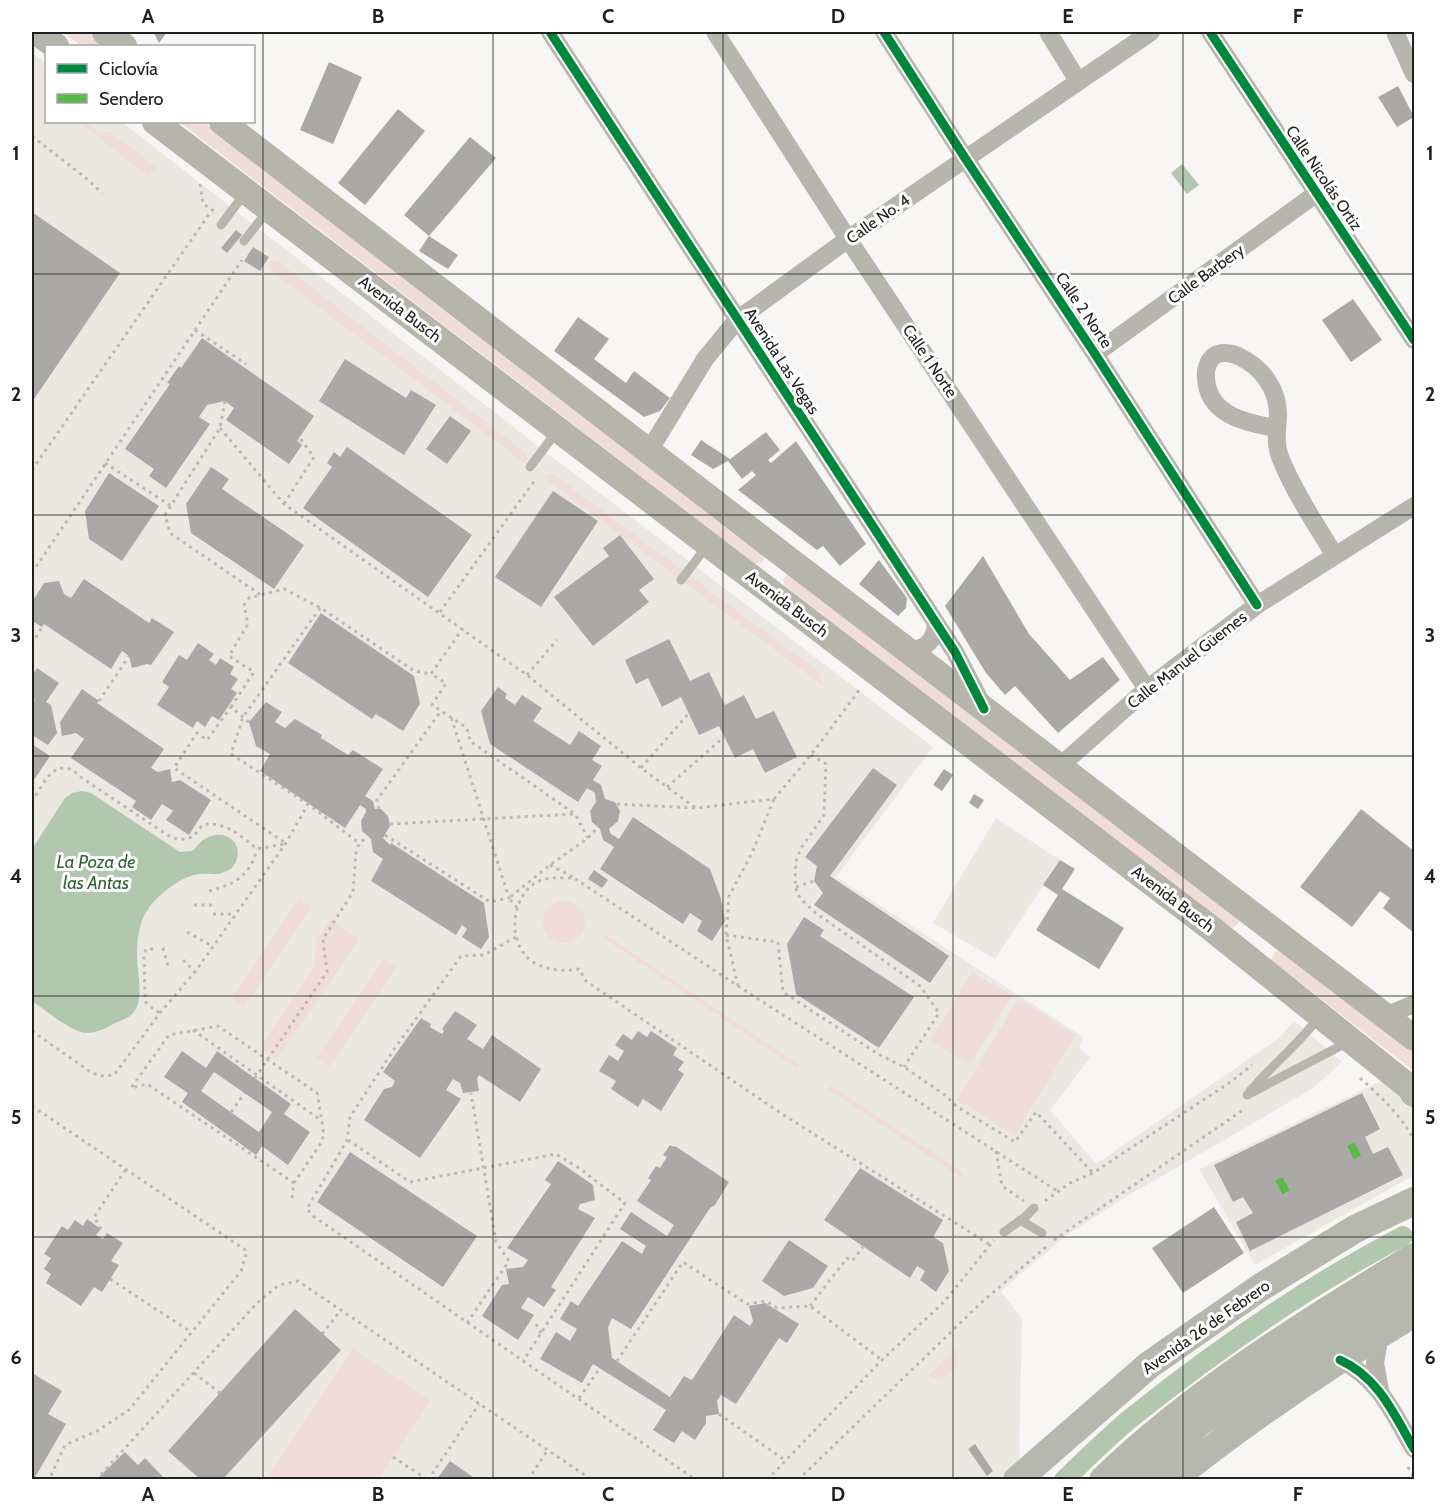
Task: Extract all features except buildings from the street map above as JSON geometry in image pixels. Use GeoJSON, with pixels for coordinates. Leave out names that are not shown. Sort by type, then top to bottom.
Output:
{"type":"FeatureCollection","features":[{"type":"Feature","properties":{"kind":"main road"},"geometry":{"type":"LineString","coordinates":[[36,32],[55,45]]}},
{"type":"Feature","properties":{"kind":"main road","name":"Avenida Busch"},"geometry":{"type":"LineString","coordinates":[[156,123],[1244,954],[1414,1092]]}},
{"type":"Feature","properties":{"kind":"main road"},"geometry":{"type":"LineString","coordinates":[[223,123],[1414,1038]]}},
{"type":"Feature","properties":{"kind":"main road"},"geometry":{"type":"LineString","coordinates":[[765,588],[787,558]]}},
{"type":"Feature","properties":{"kind":"main road"},"geometry":{"type":"LineString","coordinates":[[1244,954],[1256,940],[1271,939],[1322,980],[1351,990]]}},
{"type":"Feature","properties":{"kind":"main road","name":"Avenida 26 de Febrero"},"geometry":{"type":"LineString","coordinates":[[1017,1479],[1149,1365],[1260,1287],[1355,1229],[1414,1201]]}},
{"type":"Feature","properties":{"kind":"main road"},"geometry":{"type":"LineString","coordinates":[[1103,1479],[1191,1405],[1326,1311],[1414,1257]]}},
{"type":"Feature","properties":{"kind":"main road"},"geometry":{"type":"LineString","coordinates":[[1134,1479],[1199,1423],[1343,1325],[1414,1289]]}},
{"type":"Feature","properties":{"kind":"main road"},"geometry":{"type":"LineString","coordinates":[[1172,1479],[1228,1435],[1414,1313]]}},
{"type":"Feature","properties":{"kind":"street","name":"Avenida Las Vegas"},"geometry":{"type":"LineString","coordinates":[[550,32],[955,652],[984,709]]}},
{"type":"Feature","properties":{"kind":"street","name":"Calle 1 Norte"},"geometry":{"type":"LineString","coordinates":[[715,32],[848,239],[1147,689]]}},
{"type":"Feature","properties":{"kind":"street","name":"Calle 2 Norte"},"geometry":{"type":"LineString","coordinates":[[884,32],[1257,605]]}},
{"type":"Feature","properties":{"kind":"street"},"geometry":{"type":"LineString","coordinates":[[1048,32],[1078,81]]}},
{"type":"Feature","properties":{"kind":"street","name":"Calle No. 4"},"geometry":{"type":"LineString","coordinates":[[649,451],[705,359],[737,320],[848,239],[1151,32]]}},
{"type":"Feature","properties":{"kind":"street","name":"Calle Nicolás Ortiz"},"geometry":{"type":"LineString","coordinates":[[1210,32],[1414,340]]}},
{"type":"Feature","properties":{"kind":"street"},"geometry":{"type":"LineString","coordinates":[[1395,32],[1414,74]]}},
{"type":"Feature","properties":{"kind":"street","name":"Calle Barbery"},"geometry":{"type":"LineString","coordinates":[[1095,354],[1317,194]]}},
{"type":"Feature","properties":{"kind":"street"},"geometry":{"type":"LineString","coordinates":[[1276,428],[1239,420],[1217,406],[1206,386],[1205,374],[1208,363],[1214,356],[1224,353],[1238,356],[1253,365],[1268,380],[1276,397],[1278,414],[1275,437],[1282,462],[1299,497],[1335,556]]}},
{"type":"Feature","properties":{"kind":"street","name":"Calle Manuel Güemes"},"geometry":{"type":"LineString","coordinates":[[1060,766],[1147,689],[1257,605],[1335,556],[1412,512]]}},
{"type":"Feature","properties":{"kind":"street"},"geometry":{"type":"LineString","coordinates":[[908,651],[919,650],[929,644],[935,634],[936,623]]}},
{"type":"Feature","properties":{"kind":"street"},"geometry":{"type":"LineString","coordinates":[[1385,1016],[1414,1004]]}},
{"type":"Feature","properties":{"kind":"street"},"geometry":{"type":"LineString","coordinates":[[1380,1334],[1375,1364],[1380,1390],[1409,1454]]}},
{"type":"Feature","properties":{"kind":"street"},"geometry":{"type":"LineString","coordinates":[[1340,1360],[1359,1370],[1380,1390]]}},
{"type":"Feature","properties":{"kind":"lane"},"geometry":{"type":"LineString","coordinates":[[221,225],[246,191]]}},
{"type":"Feature","properties":{"kind":"lane"},"geometry":{"type":"LineString","coordinates":[[244,242],[269,209]]}},
{"type":"Feature","properties":{"kind":"lane"},"geometry":{"type":"LineString","coordinates":[[530,467],[558,429]]}},
{"type":"Feature","properties":{"kind":"lane"},"geometry":{"type":"LineString","coordinates":[[681,580],[709,544]]}},
{"type":"Feature","properties":{"kind":"lane"},"geometry":{"type":"LineString","coordinates":[[1321,1015],[1302,1038],[1266,1071],[1247,1095],[1352,1040]]}},
{"type":"Feature","properties":{"kind":"lane"},"geometry":{"type":"LineString","coordinates":[[1004,1232],[1034,1208]]}},
{"type":"Feature","properties":{"kind":"lane"},"geometry":{"type":"LineString","coordinates":[[1020,1220],[1042,1233]]}},
{"type":"Feature","properties":{"kind":"path"},"geometry":{"type":"LineString","coordinates":[[32,136],[102,193]]}},
{"type":"Feature","properties":{"kind":"path"},"geometry":{"type":"LineString","coordinates":[[32,470],[212,209]]}},
{"type":"Feature","properties":{"kind":"path"},"geometry":{"type":"LineString","coordinates":[[32,573],[242,260]]}},
{"type":"Feature","properties":{"kind":"path"},"geometry":{"type":"LineString","coordinates":[[195,330],[246,364]]}},
{"type":"Feature","properties":{"kind":"path"},"geometry":{"type":"LineString","coordinates":[[225,401],[220,428],[165,516],[170,533],[261,595]]}},
{"type":"Feature","properties":{"kind":"path"},"geometry":{"type":"LineString","coordinates":[[220,428],[284,504],[463,628],[526,675],[641,768],[696,808]]}},
{"type":"Feature","properties":{"kind":"path"},"geometry":{"type":"LineString","coordinates":[[284,504],[314,456],[299,437]]}},
{"type":"Feature","properties":{"kind":"path"},"geometry":{"type":"LineString","coordinates":[[105,463],[171,506]]}},
{"type":"Feature","properties":{"kind":"path"},"geometry":{"type":"LineString","coordinates":[[440,612],[539,474]]}},
{"type":"Feature","properties":{"kind":"path"},"geometry":{"type":"LineString","coordinates":[[286,843],[174,768],[197,733],[207,740],[254,672],[229,656],[248,624],[244,605],[249,598],[284,589],[321,608],[414,671],[431,674],[446,683],[432,705],[467,728],[470,741],[575,814],[588,838]]}},
{"type":"Feature","properties":{"kind":"path"},"geometry":{"type":"LineString","coordinates":[[321,608],[243,717],[231,754],[308,804],[359,843]]}},
{"type":"Feature","properties":{"kind":"path"},"geometry":{"type":"LineString","coordinates":[[32,644],[42,627]]}},
{"type":"Feature","properties":{"kind":"path"},"geometry":{"type":"LineString","coordinates":[[431,674],[463,628]]}},
{"type":"Feature","properties":{"kind":"path"},"geometry":{"type":"LineString","coordinates":[[526,675],[557,640]]}},
{"type":"Feature","properties":{"kind":"path"},"geometry":{"type":"LineString","coordinates":[[99,701],[129,656]]}},
{"type":"Feature","properties":{"kind":"path"},"geometry":{"type":"LineString","coordinates":[[738,986],[726,935],[729,896],[752,853],[774,799],[812,755],[848,705]]}},
{"type":"Feature","properties":{"kind":"path"},"geometry":{"type":"LineString","coordinates":[[231,707],[249,722]]}},
{"type":"Feature","properties":{"kind":"path"},"geometry":{"type":"LineString","coordinates":[[379,809],[377,800],[441,711]]}},
{"type":"Feature","properties":{"kind":"path"},"geometry":{"type":"LineString","coordinates":[[641,768],[689,713]]}},
{"type":"Feature","properties":{"kind":"path"},"geometry":{"type":"LineString","coordinates":[[451,717],[509,898],[517,908]]}},
{"type":"Feature","properties":{"kind":"path"},"geometry":{"type":"LineString","coordinates":[[667,787],[724,737]]}},
{"type":"Feature","properties":{"kind":"path"},"geometry":{"type":"LineString","coordinates":[[812,755],[826,764],[824,815],[801,848],[796,861],[795,887],[800,898],[813,911],[920,986],[939,1013],[904,1067]]}},
{"type":"Feature","properties":{"kind":"path"},"geometry":{"type":"LineString","coordinates":[[32,802],[52,772],[64,767],[74,770],[82,778],[172,838],[189,840],[194,837],[202,825],[210,823],[234,830],[257,849]]}},
{"type":"Feature","properties":{"kind":"path"},"geometry":{"type":"LineString","coordinates":[[617,804],[696,808],[774,799]]}},
{"type":"Feature","properties":{"kind":"path"},"geometry":{"type":"LineString","coordinates":[[32,1031],[93,1073],[102,1076],[114,1075],[160,1013],[195,972],[286,843],[308,804]]}},
{"type":"Feature","properties":{"kind":"path"},"geometry":{"type":"LineString","coordinates":[[390,824],[575,814]]}},
{"type":"Feature","properties":{"kind":"path"},"geometry":{"type":"LineString","coordinates":[[385,835],[490,902],[509,898],[588,838],[598,827]]}},
{"type":"Feature","properties":{"kind":"path"},"geometry":{"type":"LineString","coordinates":[[256,1076],[327,972],[323,939],[353,891],[359,843],[368,837]]}},
{"type":"Feature","properties":{"kind":"path"},"geometry":{"type":"LineString","coordinates":[[257,849],[286,843]]}},
{"type":"Feature","properties":{"kind":"path"},"geometry":{"type":"LineString","coordinates":[[210,891],[236,882],[254,858],[257,849]]}},
{"type":"Feature","properties":{"kind":"path"},"geometry":{"type":"LineString","coordinates":[[550,865],[574,878],[1059,1192]]}},
{"type":"Feature","properties":{"kind":"path"},"geometry":{"type":"LineString","coordinates":[[574,878],[554,877],[536,883],[524,894],[514,918],[516,936],[529,959],[558,970],[579,969],[586,981],[782,1114],[989,1244]]}},
{"type":"Feature","properties":{"kind":"path"},"geometry":{"type":"LineString","coordinates":[[795,887],[814,881]]}},
{"type":"Feature","properties":{"kind":"path"},"geometry":{"type":"LineString","coordinates":[[194,905],[213,905]]}},
{"type":"Feature","properties":{"kind":"path"},"geometry":{"type":"LineString","coordinates":[[213,914],[235,914]]}},
{"type":"Feature","properties":{"kind":"path"},"geometry":{"type":"LineString","coordinates":[[187,932],[213,946]]}},
{"type":"Feature","properties":{"kind":"path"},"geometry":{"type":"LineString","coordinates":[[726,935],[778,942],[783,992],[878,1054],[904,1067],[945,1095],[956,1106],[1015,1142],[1036,1112],[1093,1173]]}},
{"type":"Feature","properties":{"kind":"path"},"geometry":{"type":"LineString","coordinates":[[516,936],[484,955],[461,956],[395,1048],[350,1117],[347,1140],[307,1209],[313,1216],[467,1323],[696,1479]]}},
{"type":"Feature","properties":{"kind":"path"},"geometry":{"type":"LineString","coordinates":[[163,948],[168,966]]}},
{"type":"Feature","properties":{"kind":"path"},"geometry":{"type":"LineString","coordinates":[[153,949],[146,949],[144,954],[145,1000],[148,1005],[160,1013]]}},
{"type":"Feature","properties":{"kind":"path"},"geometry":{"type":"LineString","coordinates":[[183,960],[195,972]]}},
{"type":"Feature","properties":{"kind":"path"},"geometry":{"type":"LineString","coordinates":[[292,1198],[294,1183],[321,1143],[324,1134],[317,1094],[218,1026],[169,1035],[131,1088],[147,1084],[294,1183]]}},
{"type":"Feature","properties":{"kind":"path"},"geometry":{"type":"LineString","coordinates":[[193,1030],[322,1121]]}},
{"type":"Feature","properties":{"kind":"path"},"geometry":{"type":"LineString","coordinates":[[996,1151],[1002,1186],[1034,1208],[1070,1183],[1093,1173],[1257,1062]]}},
{"type":"Feature","properties":{"kind":"path"},"geometry":{"type":"LineString","coordinates":[[231,1112],[245,1093]]}},
{"type":"Feature","properties":{"kind":"path"},"geometry":{"type":"LineString","coordinates":[[467,1323],[509,1261],[496,1242],[471,1093]]}},
{"type":"Feature","properties":{"kind":"path"},"geometry":{"type":"LineString","coordinates":[[798,1479],[982,1302],[1057,1238],[1254,1103]]}},
{"type":"Feature","properties":{"kind":"path"},"geometry":{"type":"LineString","coordinates":[[32,1106],[246,1251],[242,1271],[129,1410],[97,1431],[65,1445],[49,1479]]}},
{"type":"Feature","properties":{"kind":"path"},"geometry":{"type":"LineString","coordinates":[[347,1140],[410,1182],[556,1154],[579,1168],[625,1203],[523,1361]]}},
{"type":"Feature","properties":{"kind":"path"},"geometry":{"type":"LineString","coordinates":[[101,1229],[94,1217],[126,1169]]}},
{"type":"Feature","properties":{"kind":"path"},"geometry":{"type":"LineString","coordinates":[[767,1479],[882,1360],[944,1302],[989,1244],[1004,1232]]}},
{"type":"Feature","properties":{"kind":"path"},"geometry":{"type":"LineString","coordinates":[[810,1306],[847,1258],[852,1261],[863,1246]]}},
{"type":"Feature","properties":{"kind":"path"},"geometry":{"type":"LineString","coordinates":[[617,1361],[683,1262],[747,1304],[766,1301],[777,1308],[810,1306],[882,1360]]}},
{"type":"Feature","properties":{"kind":"path"},"geometry":{"type":"LineString","coordinates":[[110,1279],[191,1332]]}},
{"type":"Feature","properties":{"kind":"path"},"geometry":{"type":"LineString","coordinates":[[96,1479],[258,1302],[279,1285],[298,1281],[592,1479]]}},
{"type":"Feature","properties":{"kind":"path"},"geometry":{"type":"LineString","coordinates":[[322,1334],[341,1310]]}},
{"type":"Feature","properties":{"kind":"path"},"geometry":{"type":"LineString","coordinates":[[536,1324],[541,1333]]}},
{"type":"Feature","properties":{"kind":"path"},"geometry":{"type":"LineString","coordinates":[[578,1399],[600,1368]]}},
{"type":"Feature","properties":{"kind":"path"},"geometry":{"type":"LineString","coordinates":[[194,1373],[220,1393]]}},
{"type":"Feature","properties":{"kind":"path"},"geometry":{"type":"LineString","coordinates":[[393,1457],[428,1479],[479,1404]]}},
{"type":"Feature","properties":{"kind":"path"},"geometry":{"type":"LineString","coordinates":[[719,1414],[786,1461]]}},
{"type":"Feature","properties":{"kind":"path"},"geometry":{"type":"LineString","coordinates":[[528,1479],[548,1450]]}},
{"type":"Feature","properties":{"kind":"path"},"geometry":{"type":"LineString","coordinates":[[1409,1454],[1414,1478]]}},
{"type":"Feature","properties":{"kind":"shaded area"},"geometry":{"type":"Polygon","coordinates":[[[62,32],[87,32],[105,45],[81,45],[62,32]]]}},
{"type":"Feature","properties":{"kind":"shaded area"},"geometry":{"type":"Polygon","coordinates":[[[32,52],[45,63],[45,123],[123,123],[543,450],[933,747],[836,877],[1083,1037],[1079,1047],[1090,1058],[1050,1110],[1096,1164],[1278,1039],[1294,1021],[1342,1062],[1312,1089],[1124,1198],[1067,1235],[1001,1291],[1022,1319],[1019,1462],[1000,1479],[32,1479],[32,52]]]}},
{"type":"Feature","properties":{"kind":"shaded area"},"geometry":{"type":"Polygon","coordinates":[[[80,123],[87,123],[99,132],[110,132],[157,167],[149,177],[80,123]]]}},
{"type":"Feature","properties":{"kind":"shaded area"},"geometry":{"type":"Polygon","coordinates":[[[180,123],[205,123],[762,550],[765,557],[762,563],[754,563],[180,123]]]}},
{"type":"Feature","properties":{"kind":"shaded area"},"geometry":{"type":"Polygon","coordinates":[[[272,260],[279,262],[526,453],[526,464],[271,271],[269,265],[272,260]]]}},
{"type":"Feature","properties":{"kind":"shaded area"},"geometry":{"type":"Polygon","coordinates":[[[552,473],[819,672],[823,686],[543,477],[552,473]]]}},
{"type":"Feature","properties":{"kind":"shaded area"},"geometry":{"type":"Polygon","coordinates":[[[788,574],[1240,921],[1233,928],[1219,920],[785,586],[783,580],[788,574]]]}},
{"type":"Feature","properties":{"kind":"shaded area"},"geometry":{"type":"Polygon","coordinates":[[[996,818],[1060,860],[995,959],[933,923],[996,818]]]}},
{"type":"Feature","properties":{"kind":"shaded area"},"geometry":{"type":"Polygon","coordinates":[[[299,898],[312,907],[244,1007],[231,998],[299,898]]]}},
{"type":"Feature","properties":{"kind":"shaded area"},"geometry":{"type":"Polygon","coordinates":[[[564,901],[579,907],[585,922],[579,937],[564,943],[549,937],[543,922],[549,907],[564,901]]]}},
{"type":"Feature","properties":{"kind":"shaded area"},"geometry":{"type":"Polygon","coordinates":[[[330,919],[359,939],[277,1060],[260,1048],[315,965],[316,940],[330,919]]]}},
{"type":"Feature","properties":{"kind":"shaded area"},"geometry":{"type":"Polygon","coordinates":[[[605,934],[800,1065],[797,1068],[603,938],[605,934]]]}},
{"type":"Feature","properties":{"kind":"shaded area"},"geometry":{"type":"Polygon","coordinates":[[[1276,951],[1284,952],[1414,1050],[1414,1071],[1271,960],[1276,951]]]}},
{"type":"Feature","properties":{"kind":"shaded area"},"geometry":{"type":"Polygon","coordinates":[[[384,958],[397,966],[329,1067],[316,1058],[384,958]]]}},
{"type":"Feature","properties":{"kind":"shaded area"},"geometry":{"type":"Polygon","coordinates":[[[972,972],[1012,995],[970,1065],[930,1041],[972,972]]]}},
{"type":"Feature","properties":{"kind":"shaded area"},"geometry":{"type":"Polygon","coordinates":[[[1018,999],[1076,1035],[1015,1135],[957,1100],[1018,999]]]}},
{"type":"Feature","properties":{"kind":"shaded area"},"geometry":{"type":"Polygon","coordinates":[[[1385,1079],[1400,1091],[1414,1108],[1414,1175],[1255,1265],[1199,1169],[1385,1079]]]}},
{"type":"Feature","properties":{"kind":"shaded area"},"geometry":{"type":"Polygon","coordinates":[[[831,1085],[964,1173],[961,1177],[828,1089],[831,1085]]]}},
{"type":"Feature","properties":{"kind":"shaded area"},"geometry":{"type":"Polygon","coordinates":[[[955,1348],[959,1364],[942,1381],[928,1376],[955,1348]]]}},
{"type":"Feature","properties":{"kind":"shaded area"},"geometry":{"type":"Polygon","coordinates":[[[352,1349],[431,1401],[379,1479],[266,1479],[352,1349]]]}},
{"type":"Feature","properties":{"kind":"water"},"geometry":{"type":"Polygon","coordinates":[[[1182,164],[1199,185],[1187,194],[1171,173],[1182,164]]]}},
{"type":"Feature","properties":{"kind":"water","name":"La Poza de las Antas"},"geometry":{"type":"Polygon","coordinates":[[[82,791],[91,793],[180,852],[192,851],[203,840],[220,835],[233,840],[238,853],[231,869],[218,874],[200,874],[186,878],[164,892],[152,904],[142,919],[138,937],[139,995],[135,1010],[130,1016],[105,1028],[87,1033],[66,1025],[32,1001],[32,849],[65,798],[72,793],[82,791]]]}},
{"type":"Feature","properties":{"kind":"waterway"},"geometry":{"type":"LineString","coordinates":[[1064,1480],[1131,1418],[1229,1344],[1332,1276],[1403,1236]]}},
{"type":"Feature","properties":{"kind":"marked path"},"geometry":{"type":"LineString","coordinates":[[1351,1144],[1359,1161]]}},
{"type":"Feature","properties":{"kind":"marked path"},"geometry":{"type":"LineString","coordinates":[[1279,1179],[1288,1196]]}},
{"type":"Feature","properties":{"kind":"cycle path"},"geometry":{"type":"LineString","coordinates":[[550,32],[955,652],[984,709]]}},
{"type":"Feature","properties":{"kind":"cycle path"},"geometry":{"type":"LineString","coordinates":[[884,32],[1257,605]]}},
{"type":"Feature","properties":{"kind":"cycle path"},"geometry":{"type":"LineString","coordinates":[[1210,32],[1414,340]]}},
{"type":"Feature","properties":{"kind":"cycle path"},"geometry":{"type":"LineString","coordinates":[[1340,1360],[1353,1367],[1375,1386],[1392,1410],[1414,1449]]}}]}
